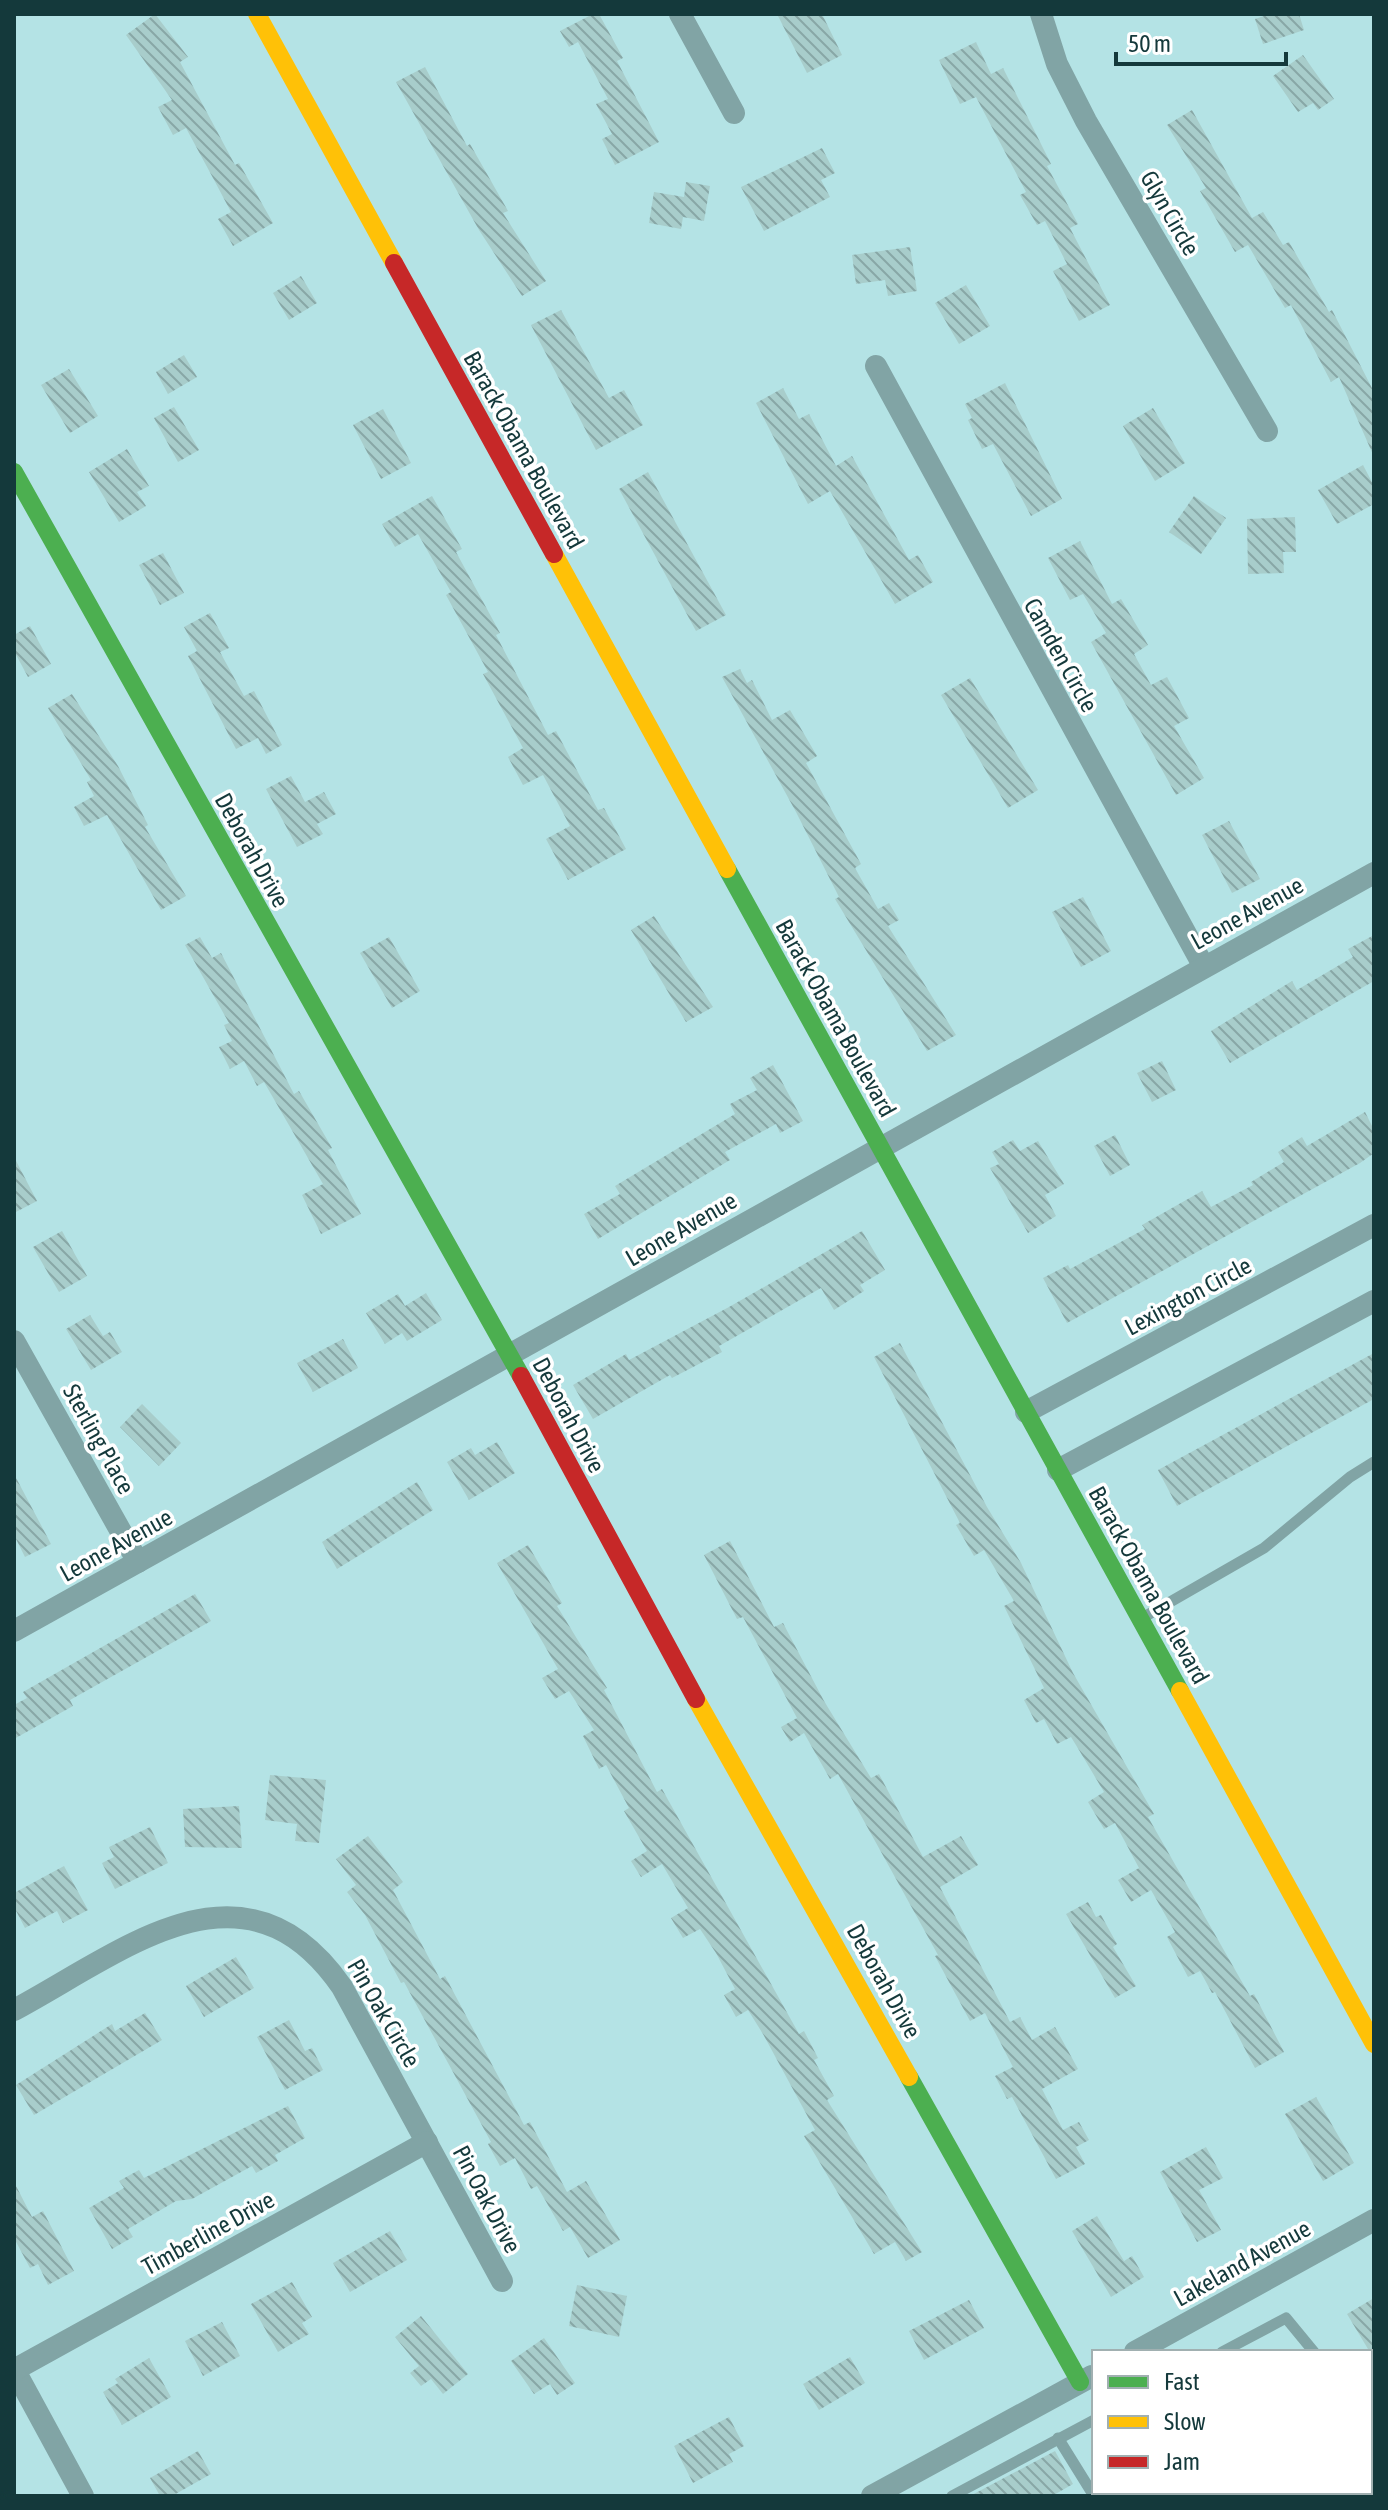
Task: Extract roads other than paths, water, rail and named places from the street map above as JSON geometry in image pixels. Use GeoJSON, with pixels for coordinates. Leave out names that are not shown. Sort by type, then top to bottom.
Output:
{"type":"FeatureCollection","features":[{"type":"Feature","properties":{"kind":"main road","name":"Barack Obama Boulevard"},"geometry":{"type":"LineString","coordinates":[[257,14],[1374,2044]]}},
{"type":"Feature","properties":{"kind":"main road","name":"Deborah Drive"},"geometry":{"type":"LineString","coordinates":[[14,472],[509,1355],[701,1707],[1087,2379]]}},
{"type":"Feature","properties":{"kind":"street"},"geometry":{"type":"LineString","coordinates":[[680,14],[734,113]]}},
{"type":"Feature","properties":{"kind":"street","name":"Glyn Circle"},"geometry":{"type":"LineString","coordinates":[[1041,14],[1057,64],[1086,121],[1267,431]]}},
{"type":"Feature","properties":{"kind":"street","name":"Camden Circle"},"geometry":{"type":"LineString","coordinates":[[876,366],[1204,967]]}},
{"type":"Feature","properties":{"kind":"street","name":"Leone Avenue"},"geometry":{"type":"LineString","coordinates":[[14,1631],[1374,873]]}},
{"type":"Feature","properties":{"kind":"street","name":"Lexington Circle"},"geometry":{"type":"LineString","coordinates":[[1026,1412],[1374,1225]]}},
{"type":"Feature","properties":{"kind":"street"},"geometry":{"type":"LineString","coordinates":[[1058,1470],[1374,1301]]}},
{"type":"Feature","properties":{"kind":"street","name":"Sterling Place"},"geometry":{"type":"LineString","coordinates":[[14,1341],[138,1562]]}},
{"type":"Feature","properties":{"kind":"street","name":"Pin Oak Circle"},"geometry":{"type":"LineString","coordinates":[[14,2010],[171,1924],[202,1917],[252,1917],[288,1932],[326,1963],[427,2142]]}},
{"type":"Feature","properties":{"kind":"street","name":"Pin Oak Drive"},"geometry":{"type":"LineString","coordinates":[[427,2142],[502,2281]]}},
{"type":"Feature","properties":{"kind":"street","name":"Timberline Drive"},"geometry":{"type":"LineString","coordinates":[[14,2370],[427,2142]]}},
{"type":"Feature","properties":{"kind":"street","name":"Lakeland Avenue"},"geometry":{"type":"LineString","coordinates":[[1139,2350],[1374,2220]]}},
{"type":"Feature","properties":{"kind":"street"},"geometry":{"type":"LineString","coordinates":[[14,2370],[83,2496]]}},
{"type":"Feature","properties":{"kind":"street"},"geometry":{"type":"LineString","coordinates":[[872,2496],[1087,2379]]}},
{"type":"Feature","properties":{"kind":"lane"},"geometry":{"type":"LineString","coordinates":[[1140,1620],[1264,1548],[1350,1477],[1374,1462]]}},
{"type":"Feature","properties":{"kind":"lane"},"geometry":{"type":"LineString","coordinates":[[1226,2350],[1286,2318],[1312,2350]]}},
{"type":"Feature","properties":{"kind":"lane"},"geometry":{"type":"LineString","coordinates":[[952,2496],[1092,2421]]}},
{"type":"Feature","properties":{"kind":"lane"},"geometry":{"type":"LineString","coordinates":[[1058,2438],[1092,2493]]}}]}
